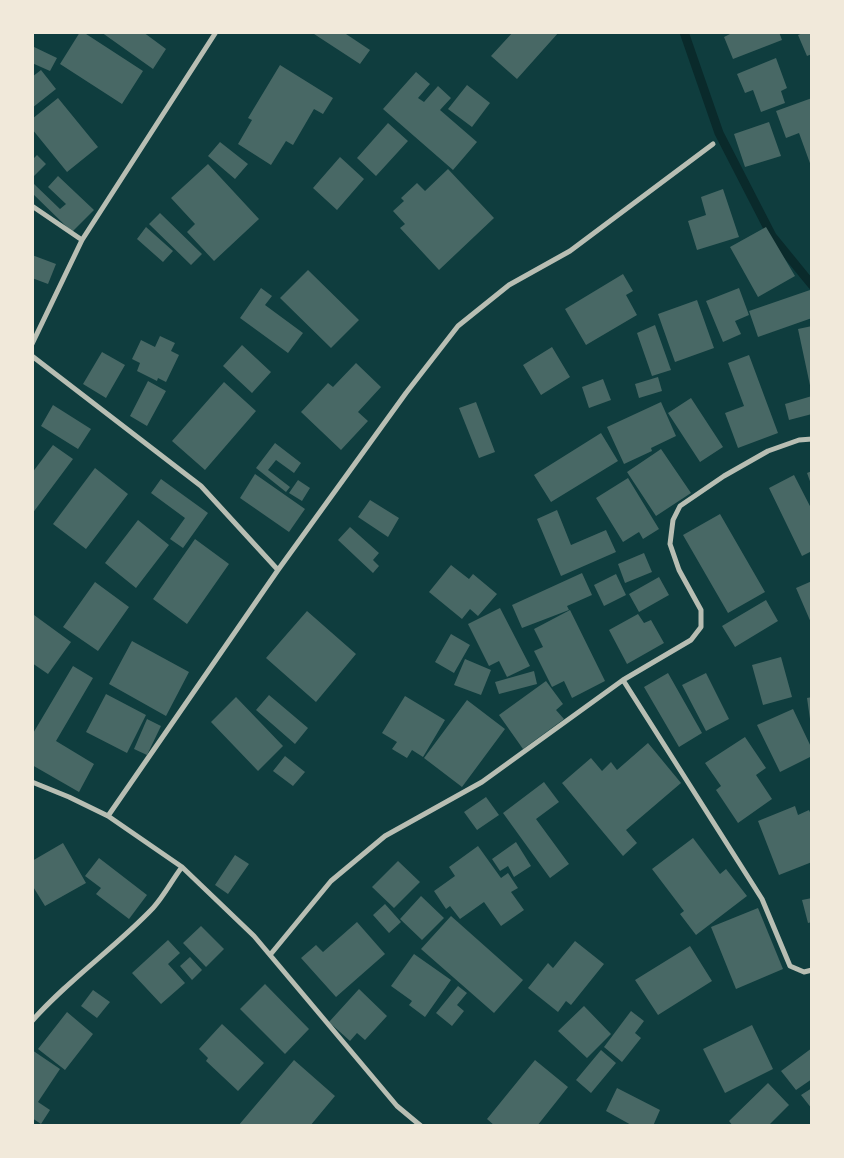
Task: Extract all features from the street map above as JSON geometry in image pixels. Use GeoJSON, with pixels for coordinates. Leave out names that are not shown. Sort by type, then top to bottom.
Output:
{"type":"FeatureCollection","features":[{"type":"Feature","properties":{"kind":"street"},"geometry":{"type":"LineString","coordinates":[[32,344],[82,240],[216,32]]}},
{"type":"Feature","properties":{"kind":"street"},"geometry":{"type":"LineString","coordinates":[[108,816],[278,570],[406,392],[458,326],[508,285],[570,251],[713,144]]}},
{"type":"Feature","properties":{"kind":"street"},"geometry":{"type":"LineString","coordinates":[[32,206],[82,240]]}},
{"type":"Feature","properties":{"kind":"street"},"geometry":{"type":"LineString","coordinates":[[32,356],[201,486],[278,570]]}},
{"type":"Feature","properties":{"kind":"street"},"geometry":{"type":"LineString","coordinates":[[270,954],[331,881],[384,836],[482,782],[623,680],[692,640],[701,627],[701,610],[679,570],[670,544],[673,520],[680,506],[724,476],[768,452],[799,440],[812,439]]}},
{"type":"Feature","properties":{"kind":"street"},"geometry":{"type":"LineString","coordinates":[[623,680],[762,899],[790,966],[804,972],[812,970]]}},
{"type":"Feature","properties":{"kind":"street"},"geometry":{"type":"LineString","coordinates":[[32,782],[108,816],[182,867],[254,936],[397,1106],[420,1126]]}},
{"type":"Feature","properties":{"kind":"street"},"geometry":{"type":"LineString","coordinates":[[32,1021],[71,980],[121,939],[154,906],[182,867]]}},
{"type":"Feature","properties":{"kind":"building"},"geometry":{"type":"Polygon","coordinates":[[[80,32],[83,32],[143,71],[122,104],[60,64],[80,32]]]}},
{"type":"Feature","properties":{"kind":"building"},"geometry":{"type":"Polygon","coordinates":[[[101,32],[143,32],[166,49],[153,69],[101,32]]]}},
{"type":"Feature","properties":{"kind":"building"},"geometry":{"type":"Polygon","coordinates":[[[311,32],[343,32],[370,50],[360,64],[311,32]]]}},
{"type":"Feature","properties":{"kind":"building"},"geometry":{"type":"Polygon","coordinates":[[[513,32],[559,32],[517,79],[491,56],[513,32]]]}},
{"type":"Feature","properties":{"kind":"building"},"geometry":{"type":"Polygon","coordinates":[[[734,32],[779,32],[782,40],[733,59],[724,37],[734,32]]]}},
{"type":"Feature","properties":{"kind":"building"},"geometry":{"type":"Polygon","coordinates":[[[812,32],[812,54],[807,56],[798,35],[812,32]]]}},
{"type":"Feature","properties":{"kind":"building"},"geometry":{"type":"Polygon","coordinates":[[[32,46],[57,58],[50,71],[32,63],[32,46]]]}},
{"type":"Feature","properties":{"kind":"building"},"geometry":{"type":"Polygon","coordinates":[[[776,58],[787,88],[781,91],[785,103],[761,112],[753,90],[745,93],[737,74],[776,58]]]}},
{"type":"Feature","properties":{"kind":"building"},"geometry":{"type":"Polygon","coordinates":[[[280,65],[333,98],[323,114],[314,109],[293,145],[286,141],[271,165],[238,144],[252,120],[248,118],[280,65]]]}},
{"type":"Feature","properties":{"kind":"building"},"geometry":{"type":"Polygon","coordinates":[[[41,70],[56,89],[32,108],[32,77],[41,70]]]}},
{"type":"Feature","properties":{"kind":"building"},"geometry":{"type":"Polygon","coordinates":[[[416,72],[430,84],[418,98],[424,102],[438,86],[451,98],[440,110],[477,142],[453,170],[383,109],[416,72]]]}},
{"type":"Feature","properties":{"kind":"building"},"geometry":{"type":"Polygon","coordinates":[[[467,85],[490,103],[472,127],[448,109],[467,85]]]}},
{"type":"Feature","properties":{"kind":"building"},"geometry":{"type":"Polygon","coordinates":[[[58,98],[98,147],[67,172],[32,129],[32,119],[58,98]]]}},
{"type":"Feature","properties":{"kind":"building"},"geometry":{"type":"Polygon","coordinates":[[[812,98],[811,166],[799,133],[786,138],[776,111],[812,98]]]}},
{"type":"Feature","properties":{"kind":"building"},"geometry":{"type":"Polygon","coordinates":[[[769,122],[781,156],[745,167],[734,134],[769,122]]]}},
{"type":"Feature","properties":{"kind":"building"},"geometry":{"type":"Polygon","coordinates":[[[388,123],[408,141],[376,176],[357,158],[388,123]]]}},
{"type":"Feature","properties":{"kind":"building"},"geometry":{"type":"Polygon","coordinates":[[[220,142],[248,164],[235,179],[208,156],[220,142]]]}},
{"type":"Feature","properties":{"kind":"building"},"geometry":{"type":"Polygon","coordinates":[[[37,155],[46,164],[32,178],[32,160],[37,155]]]}},
{"type":"Feature","properties":{"kind":"building"},"geometry":{"type":"Polygon","coordinates":[[[340,157],[364,179],[337,210],[313,188],[340,157]]]}},
{"type":"Feature","properties":{"kind":"building"},"geometry":{"type":"Polygon","coordinates":[[[208,164],[259,219],[214,261],[187,232],[195,224],[171,198],[208,164]]]}},
{"type":"Feature","properties":{"kind":"building"},"geometry":{"type":"Polygon","coordinates":[[[448,169],[494,218],[439,270],[400,228],[405,224],[393,211],[404,201],[401,198],[417,183],[425,191],[448,169]]]}},
{"type":"Feature","properties":{"kind":"building"},"geometry":{"type":"Polygon","coordinates":[[[58,176],[94,210],[72,232],[32,193],[34,184],[60,209],[66,204],[48,187],[58,176]]]}},
{"type":"Feature","properties":{"kind":"building"},"geometry":{"type":"Polygon","coordinates":[[[723,189],[739,237],[697,250],[688,221],[706,215],[701,197],[723,189]]]}},
{"type":"Feature","properties":{"kind":"building"},"geometry":{"type":"Polygon","coordinates":[[[160,213],[202,254],[191,265],[149,224],[160,213]]]}},
{"type":"Feature","properties":{"kind":"building"},"geometry":{"type":"Polygon","coordinates":[[[146,227],[173,251],[163,262],[137,239],[146,227]]]}},
{"type":"Feature","properties":{"kind":"building"},"geometry":{"type":"Polygon","coordinates":[[[766,227],[795,276],[758,297],[730,247],[766,227]]]}},
{"type":"Feature","properties":{"kind":"building"},"geometry":{"type":"Polygon","coordinates":[[[32,255],[56,264],[48,284],[32,278],[32,255]]]}},
{"type":"Feature","properties":{"kind":"building"},"geometry":{"type":"Polygon","coordinates":[[[308,270],[359,320],[331,348],[280,298],[308,270]]]}},
{"type":"Feature","properties":{"kind":"building"},"geometry":{"type":"Polygon","coordinates":[[[623,274],[633,291],[626,295],[637,315],[586,345],[565,309],[623,274]]]}},
{"type":"Feature","properties":{"kind":"building"},"geometry":{"type":"Polygon","coordinates":[[[261,288],[272,296],[265,305],[303,333],[288,353],[240,318],[261,288]]]}},
{"type":"Feature","properties":{"kind":"building"},"geometry":{"type":"Polygon","coordinates":[[[739,288],[749,315],[735,321],[741,334],[723,342],[706,301],[739,288]]]}},
{"type":"Feature","properties":{"kind":"building"},"geometry":{"type":"Polygon","coordinates":[[[810,290],[812,318],[758,337],[749,311],[810,290]]]}},
{"type":"Feature","properties":{"kind":"building"},"geometry":{"type":"Polygon","coordinates":[[[697,300],[714,348],[675,362],[658,314],[697,300]]]}},
{"type":"Feature","properties":{"kind":"building"},"geometry":{"type":"Polygon","coordinates":[[[655,325],[671,370],[652,376],[637,333],[655,325]]]}},
{"type":"Feature","properties":{"kind":"building"},"geometry":{"type":"Polygon","coordinates":[[[812,326],[812,390],[811,390],[798,329],[812,326]]]}},
{"type":"Feature","properties":{"kind":"building"},"geometry":{"type":"Polygon","coordinates":[[[160,336],[175,343],[171,351],[179,355],[166,382],[158,378],[157,381],[137,371],[140,363],[132,359],[141,340],[155,347],[160,336]]]}},
{"type":"Feature","properties":{"kind":"building"},"geometry":{"type":"Polygon","coordinates":[[[242,345],[271,372],[252,393],[223,366],[242,345]]]}},
{"type":"Feature","properties":{"kind":"building"},"geometry":{"type":"Polygon","coordinates":[[[552,347],[570,377],[541,395],[523,365],[552,347]]]}},
{"type":"Feature","properties":{"kind":"building"},"geometry":{"type":"Polygon","coordinates":[[[102,352],[125,365],[106,398],[83,384],[102,352]]]}},
{"type":"Feature","properties":{"kind":"building"},"geometry":{"type":"Polygon","coordinates":[[[749,355],[778,433],[738,448],[725,413],[744,406],[728,363],[749,355]]]}},
{"type":"Feature","properties":{"kind":"building"},"geometry":{"type":"Polygon","coordinates":[[[356,363],[381,387],[358,412],[368,421],[341,450],[301,412],[328,383],[333,387],[356,363]]]}},
{"type":"Feature","properties":{"kind":"building"},"geometry":{"type":"Polygon","coordinates":[[[658,377],[662,391],[639,398],[635,384],[658,377]]]}},
{"type":"Feature","properties":{"kind":"building"},"geometry":{"type":"Polygon","coordinates":[[[603,379],[611,400],[589,408],[582,387],[603,379]]]}},
{"type":"Feature","properties":{"kind":"building"},"geometry":{"type":"Polygon","coordinates":[[[148,381],[166,391],[147,426],[130,416],[148,381]]]}},
{"type":"Feature","properties":{"kind":"building"},"geometry":{"type":"Polygon","coordinates":[[[224,382],[256,411],[205,470],[172,441],[224,382]]]}},
{"type":"Feature","properties":{"kind":"building"},"geometry":{"type":"Polygon","coordinates":[[[812,396],[812,414],[789,420],[785,404],[812,396]]]}},
{"type":"Feature","properties":{"kind":"building"},"geometry":{"type":"Polygon","coordinates":[[[691,398],[723,447],[700,462],[668,413],[691,398]]]}},
{"type":"Feature","properties":{"kind":"building"},"geometry":{"type":"Polygon","coordinates":[[[476,402],[495,452],[479,458],[459,408],[476,402]]]}},
{"type":"Feature","properties":{"kind":"building"},"geometry":{"type":"Polygon","coordinates":[[[661,402],[676,436],[651,448],[652,451],[624,464],[607,427],[661,402]]]}},
{"type":"Feature","properties":{"kind":"building"},"geometry":{"type":"Polygon","coordinates":[[[53,405],[91,429],[78,449],[41,426],[53,405]]]}},
{"type":"Feature","properties":{"kind":"building"},"geometry":{"type":"Polygon","coordinates":[[[601,433],[618,461],[551,502],[534,475],[601,433]]]}},
{"type":"Feature","properties":{"kind":"building"},"geometry":{"type":"Polygon","coordinates":[[[275,443],[301,463],[294,473],[276,460],[268,470],[290,487],[286,492],[256,468],[275,443]]]}},
{"type":"Feature","properties":{"kind":"building"},"geometry":{"type":"Polygon","coordinates":[[[53,445],[73,459],[32,514],[32,473],[53,445]]]}},
{"type":"Feature","properties":{"kind":"building"},"geometry":{"type":"Polygon","coordinates":[[[661,449],[691,493],[656,516],[627,472],[661,449]]]}},
{"type":"Feature","properties":{"kind":"building"},"geometry":{"type":"Polygon","coordinates":[[[95,468],[128,494],[86,549],[53,524],[95,468]]]}},
{"type":"Feature","properties":{"kind":"building"},"geometry":{"type":"Polygon","coordinates":[[[812,471],[812,484],[811,484],[807,473],[812,471]]]}},
{"type":"Feature","properties":{"kind":"building"},"geometry":{"type":"Polygon","coordinates":[[[255,474],[305,509],[289,532],[240,498],[255,474]]]}},
{"type":"Feature","properties":{"kind":"building"},"geometry":{"type":"Polygon","coordinates":[[[794,475],[812,510],[812,551],[802,556],[769,488],[794,475]]]}},
{"type":"Feature","properties":{"kind":"building"},"geometry":{"type":"Polygon","coordinates":[[[628,478],[659,529],[643,539],[639,532],[623,542],[596,498],[628,478]]]}},
{"type":"Feature","properties":{"kind":"building"},"geometry":{"type":"Polygon","coordinates":[[[161,479],[208,513],[183,548],[170,539],[185,518],[151,493],[161,479]]]}},
{"type":"Feature","properties":{"kind":"building"},"geometry":{"type":"Polygon","coordinates":[[[298,480],[310,488],[302,501],[289,493],[298,480]]]}},
{"type":"Feature","properties":{"kind":"building"},"geometry":{"type":"Polygon","coordinates":[[[370,500],[399,518],[388,537],[358,517],[370,500]]]}},
{"type":"Feature","properties":{"kind":"building"},"geometry":{"type":"Polygon","coordinates":[[[557,510],[571,545],[606,530],[616,552],[561,576],[537,519],[557,510]]]}},
{"type":"Feature","properties":{"kind":"building"},"geometry":{"type":"Polygon","coordinates":[[[720,514],[765,592],[728,613],[683,535],[720,514]]]}},
{"type":"Feature","properties":{"kind":"building"},"geometry":{"type":"Polygon","coordinates":[[[138,520],[169,545],[136,588],[105,563],[138,520]]]}},
{"type":"Feature","properties":{"kind":"building"},"geometry":{"type":"Polygon","coordinates":[[[350,527],[379,553],[373,560],[379,566],[373,573],[338,540],[350,527]]]}},
{"type":"Feature","properties":{"kind":"building"},"geometry":{"type":"Polygon","coordinates":[[[195,539],[229,564],[187,624],[153,599],[195,539]]]}},
{"type":"Feature","properties":{"kind":"building"},"geometry":{"type":"Polygon","coordinates":[[[644,553],[652,572],[625,583],[618,564],[644,553]]]}},
{"type":"Feature","properties":{"kind":"building"},"geometry":{"type":"Polygon","coordinates":[[[451,565],[469,579],[473,574],[497,594],[478,616],[470,609],[462,619],[429,592],[451,565]]]}},
{"type":"Feature","properties":{"kind":"building"},"geometry":{"type":"Polygon","coordinates":[[[582,573],[592,595],[567,606],[569,610],[522,628],[512,605],[582,573]]]}},
{"type":"Feature","properties":{"kind":"building"},"geometry":{"type":"Polygon","coordinates":[[[616,574],[626,595],[604,606],[594,585],[616,574]]]}},
{"type":"Feature","properties":{"kind":"building"},"geometry":{"type":"Polygon","coordinates":[[[659,577],[669,595],[639,612],[629,594],[659,577]]]}},
{"type":"Feature","properties":{"kind":"building"},"geometry":{"type":"Polygon","coordinates":[[[812,581],[812,625],[796,588],[812,581]]]}},
{"type":"Feature","properties":{"kind":"building"},"geometry":{"type":"Polygon","coordinates":[[[95,582],[129,607],[98,651],[63,627],[95,582]]]}},
{"type":"Feature","properties":{"kind":"building"},"geometry":{"type":"Polygon","coordinates":[[[766,600],[778,621],[735,647],[722,626],[766,600]]]}},
{"type":"Feature","properties":{"kind":"building"},"geometry":{"type":"Polygon","coordinates":[[[500,608],[530,666],[507,677],[499,661],[489,666],[468,624],[500,608]]]}},
{"type":"Feature","properties":{"kind":"building"},"geometry":{"type":"Polygon","coordinates":[[[570,610],[605,681],[572,698],[564,681],[552,687],[534,651],[543,647],[534,629],[570,610]]]}},
{"type":"Feature","properties":{"kind":"building"},"geometry":{"type":"Polygon","coordinates":[[[307,611],[356,654],[316,702],[266,658],[307,611]]]}},
{"type":"Feature","properties":{"kind":"building"},"geometry":{"type":"Polygon","coordinates":[[[638,614],[644,623],[651,620],[664,643],[627,664],[609,630],[638,614]]]}},
{"type":"Feature","properties":{"kind":"building"},"geometry":{"type":"Polygon","coordinates":[[[34,615],[71,642],[48,674],[32,663],[34,615]]]}},
{"type":"Feature","properties":{"kind":"building"},"geometry":{"type":"Polygon","coordinates":[[[451,634],[470,645],[454,673],[435,662],[451,634]]]}},
{"type":"Feature","properties":{"kind":"building"},"geometry":{"type":"Polygon","coordinates":[[[132,641],[189,672],[166,716],[109,684],[132,641]]]}},
{"type":"Feature","properties":{"kind":"building"},"geometry":{"type":"Polygon","coordinates":[[[781,657],[792,697],[763,705],[752,665],[781,657]]]}},
{"type":"Feature","properties":{"kind":"building"},"geometry":{"type":"Polygon","coordinates":[[[465,659],[491,670],[481,695],[454,685],[465,659]]]}},
{"type":"Feature","properties":{"kind":"building"},"geometry":{"type":"Polygon","coordinates":[[[73,666],[93,678],[56,741],[94,764],[79,792],[32,765],[32,735],[73,666]]]}},
{"type":"Feature","properties":{"kind":"building"},"geometry":{"type":"Polygon","coordinates":[[[534,671],[537,684],[499,694],[495,682],[534,671]]]}},
{"type":"Feature","properties":{"kind":"building"},"geometry":{"type":"Polygon","coordinates":[[[668,673],[702,733],[679,747],[644,687],[668,673]]]}},
{"type":"Feature","properties":{"kind":"building"},"geometry":{"type":"Polygon","coordinates":[[[706,673],[729,719],[706,731],[682,685],[706,673]]]}},
{"type":"Feature","properties":{"kind":"building"},"geometry":{"type":"Polygon","coordinates":[[[546,681],[563,704],[556,710],[564,719],[523,749],[499,715],[546,681]]]}},
{"type":"Feature","properties":{"kind":"building"},"geometry":{"type":"Polygon","coordinates":[[[106,694],[146,715],[127,753],[86,732],[106,694]]]}},
{"type":"Feature","properties":{"kind":"building"},"geometry":{"type":"Polygon","coordinates":[[[269,695],[308,728],[295,744],[256,710],[269,695]]]}},
{"type":"Feature","properties":{"kind":"building"},"geometry":{"type":"Polygon","coordinates":[[[405,696],[445,720],[423,757],[412,750],[407,758],[392,749],[397,742],[382,733],[405,696]]]}},
{"type":"Feature","properties":{"kind":"building"},"geometry":{"type":"Polygon","coordinates":[[[236,697],[283,746],[258,771],[211,722],[236,697]]]}},
{"type":"Feature","properties":{"kind":"building"},"geometry":{"type":"Polygon","coordinates":[[[812,697],[812,719],[810,719],[807,698],[812,697]]]}},
{"type":"Feature","properties":{"kind":"building"},"geometry":{"type":"Polygon","coordinates":[[[467,700],[505,729],[462,787],[424,758],[467,700]]]}},
{"type":"Feature","properties":{"kind":"building"},"geometry":{"type":"Polygon","coordinates":[[[793,709],[812,749],[812,756],[780,772],[757,725],[793,709]]]}},
{"type":"Feature","properties":{"kind":"building"},"geometry":{"type":"Polygon","coordinates":[[[147,719],[161,726],[147,755],[134,749],[147,719]]]}},
{"type":"Feature","properties":{"kind":"building"},"geometry":{"type":"Polygon","coordinates":[[[745,737],[766,768],[756,775],[772,799],[738,823],[716,790],[721,786],[705,763],[745,737]]]}},
{"type":"Feature","properties":{"kind":"building"},"geometry":{"type":"Polygon","coordinates":[[[648,743],[681,783],[626,830],[637,843],[623,856],[562,783],[591,758],[602,771],[611,762],[617,770],[648,743]]]}},
{"type":"Feature","properties":{"kind":"building"},"geometry":{"type":"Polygon","coordinates":[[[285,756],[305,772],[293,786],[273,771],[285,756]]]}},
{"type":"Feature","properties":{"kind":"building"},"geometry":{"type":"Polygon","coordinates":[[[544,782],[559,802],[536,819],[569,864],[550,878],[503,813],[544,782]]]}},
{"type":"Feature","properties":{"kind":"building"},"geometry":{"type":"Polygon","coordinates":[[[486,797],[499,815],[477,830],[464,812],[486,797]]]}},
{"type":"Feature","properties":{"kind":"building"},"geometry":{"type":"Polygon","coordinates":[[[795,806],[798,815],[809,810],[812,817],[812,862],[779,875],[758,821],[795,806]]]}},
{"type":"Feature","properties":{"kind":"building"},"geometry":{"type":"Polygon","coordinates":[[[693,838],[720,874],[726,869],[747,896],[696,935],[680,914],[684,911],[652,869],[693,838]]]}},
{"type":"Feature","properties":{"kind":"building"},"geometry":{"type":"Polygon","coordinates":[[[516,842],[531,866],[514,877],[508,866],[500,871],[492,859],[516,842]]]}},
{"type":"Feature","properties":{"kind":"building"},"geometry":{"type":"Polygon","coordinates":[[[63,843],[86,883],[45,906],[32,885],[32,861],[63,843]]]}},
{"type":"Feature","properties":{"kind":"building"},"geometry":{"type":"Polygon","coordinates":[[[478,846],[501,878],[508,873],[518,888],[511,892],[524,910],[501,926],[484,902],[460,919],[450,906],[446,909],[434,891],[455,876],[449,867],[478,846]]]}},
{"type":"Feature","properties":{"kind":"building"},"geometry":{"type":"Polygon","coordinates":[[[235,855],[249,864],[228,894],[215,885],[235,855]]]}},
{"type":"Feature","properties":{"kind":"building"},"geometry":{"type":"Polygon","coordinates":[[[99,858],[147,895],[129,919],[96,894],[101,888],[85,876],[99,858]]]}},
{"type":"Feature","properties":{"kind":"building"},"geometry":{"type":"Polygon","coordinates":[[[398,861],[420,882],[394,908],[372,887],[398,861]]]}},
{"type":"Feature","properties":{"kind":"building"},"geometry":{"type":"Polygon","coordinates":[[[421,896],[444,918],[422,940],[400,919],[421,896]]]}},
{"type":"Feature","properties":{"kind":"building"},"geometry":{"type":"Polygon","coordinates":[[[812,898],[812,922],[808,923],[802,900],[812,898]]]}},
{"type":"Feature","properties":{"kind":"building"},"geometry":{"type":"Polygon","coordinates":[[[385,904],[401,922],[389,933],[373,915],[385,904]]]}},
{"type":"Feature","properties":{"kind":"building"},"geometry":{"type":"Polygon","coordinates":[[[758,908],[783,969],[736,989],[711,927],[758,908]]]}},
{"type":"Feature","properties":{"kind":"building"},"geometry":{"type":"Polygon","coordinates":[[[451,916],[523,980],[494,1013],[421,949],[451,916]]]}},
{"type":"Feature","properties":{"kind":"building"},"geometry":{"type":"Polygon","coordinates":[[[357,922],[385,954],[336,997],[301,958],[316,945],[323,952],[357,922]]]}},
{"type":"Feature","properties":{"kind":"building"},"geometry":{"type":"Polygon","coordinates":[[[201,926],[224,949],[206,967],[183,943],[201,926]]]}},
{"type":"Feature","properties":{"kind":"building"},"geometry":{"type":"Polygon","coordinates":[[[168,940],[180,953],[168,964],[185,983],[161,1004],[132,973],[168,940]]]}},
{"type":"Feature","properties":{"kind":"building"},"geometry":{"type":"Polygon","coordinates":[[[575,941],[604,964],[571,1005],[566,1001],[558,1012],[528,988],[548,963],[553,968],[575,941]]]}},
{"type":"Feature","properties":{"kind":"building"},"geometry":{"type":"Polygon","coordinates":[[[690,946],[712,981],[658,1015],[635,980],[690,946]]]}},
{"type":"Feature","properties":{"kind":"building"},"geometry":{"type":"Polygon","coordinates":[[[414,954],[451,980],[425,1017],[409,1005],[412,1001],[391,986],[414,954]]]}},
{"type":"Feature","properties":{"kind":"building"},"geometry":{"type":"Polygon","coordinates":[[[190,957],[202,970],[192,980],[180,966],[190,957]]]}},
{"type":"Feature","properties":{"kind":"building"},"geometry":{"type":"Polygon","coordinates":[[[265,984],[309,1029],[285,1054],[240,1009],[265,984]]]}},
{"type":"Feature","properties":{"kind":"building"},"geometry":{"type":"Polygon","coordinates":[[[458,986],[467,993],[457,1005],[464,1011],[452,1026],[436,1013],[458,986]]]}},
{"type":"Feature","properties":{"kind":"building"},"geometry":{"type":"Polygon","coordinates":[[[359,989],[387,1016],[365,1040],[357,1033],[350,1041],[329,1022],[359,989]]]}},
{"type":"Feature","properties":{"kind":"building"},"geometry":{"type":"Polygon","coordinates":[[[93,990],[110,1002],[97,1018],[81,1006],[93,990]]]}},
{"type":"Feature","properties":{"kind":"building"},"geometry":{"type":"Polygon","coordinates":[[[584,1006],[611,1034],[587,1058],[558,1031],[584,1006]]]}},
{"type":"Feature","properties":{"kind":"building"},"geometry":{"type":"Polygon","coordinates":[[[631,1011],[644,1021],[635,1033],[641,1038],[622,1062],[604,1047],[631,1011]]]}},
{"type":"Feature","properties":{"kind":"building"},"geometry":{"type":"Polygon","coordinates":[[[67,1012],[93,1034],[65,1070],[38,1049],[67,1012]]]}},
{"type":"Feature","properties":{"kind":"building"},"geometry":{"type":"Polygon","coordinates":[[[222,1024],[264,1063],[238,1091],[206,1061],[208,1058],[199,1049],[222,1024]]]}},
{"type":"Feature","properties":{"kind":"building"},"geometry":{"type":"Polygon","coordinates":[[[752,1025],[773,1069],[725,1093],[703,1049],[752,1025]]]}},
{"type":"Feature","properties":{"kind":"building"},"geometry":{"type":"Polygon","coordinates":[[[812,1048],[812,1079],[796,1090],[781,1071],[812,1048]]]}},
{"type":"Feature","properties":{"kind":"building"},"geometry":{"type":"Polygon","coordinates":[[[32,1050],[60,1069],[38,1102],[50,1110],[41,1124],[32,1118],[32,1050]]]}},
{"type":"Feature","properties":{"kind":"building"},"geometry":{"type":"Polygon","coordinates":[[[601,1050],[616,1063],[591,1093],[576,1080],[601,1050]]]}},
{"type":"Feature","properties":{"kind":"building"},"geometry":{"type":"Polygon","coordinates":[[[294,1060],[335,1096],[310,1126],[238,1126],[294,1060]]]}},
{"type":"Feature","properties":{"kind":"building"},"geometry":{"type":"Polygon","coordinates":[[[535,1060],[568,1087],[537,1126],[495,1126],[487,1119],[535,1060]]]}},
{"type":"Feature","properties":{"kind":"building"},"geometry":{"type":"Polygon","coordinates":[[[768,1083],[789,1105],[768,1126],[733,1126],[729,1121],[768,1083]]]}},
{"type":"Feature","properties":{"kind":"building"},"geometry":{"type":"Polygon","coordinates":[[[617,1088],[660,1110],[653,1126],[633,1126],[606,1111],[617,1088]]]}},
{"type":"Feature","properties":{"kind":"building"},"geometry":{"type":"Polygon","coordinates":[[[812,1088],[812,1109],[801,1095],[812,1088]]]}},
{"type":"Feature","properties":{"kind":"waterway"},"geometry":{"type":"LineString","coordinates":[[684,32],[719,133],[772,236],[812,285]]}}]}
